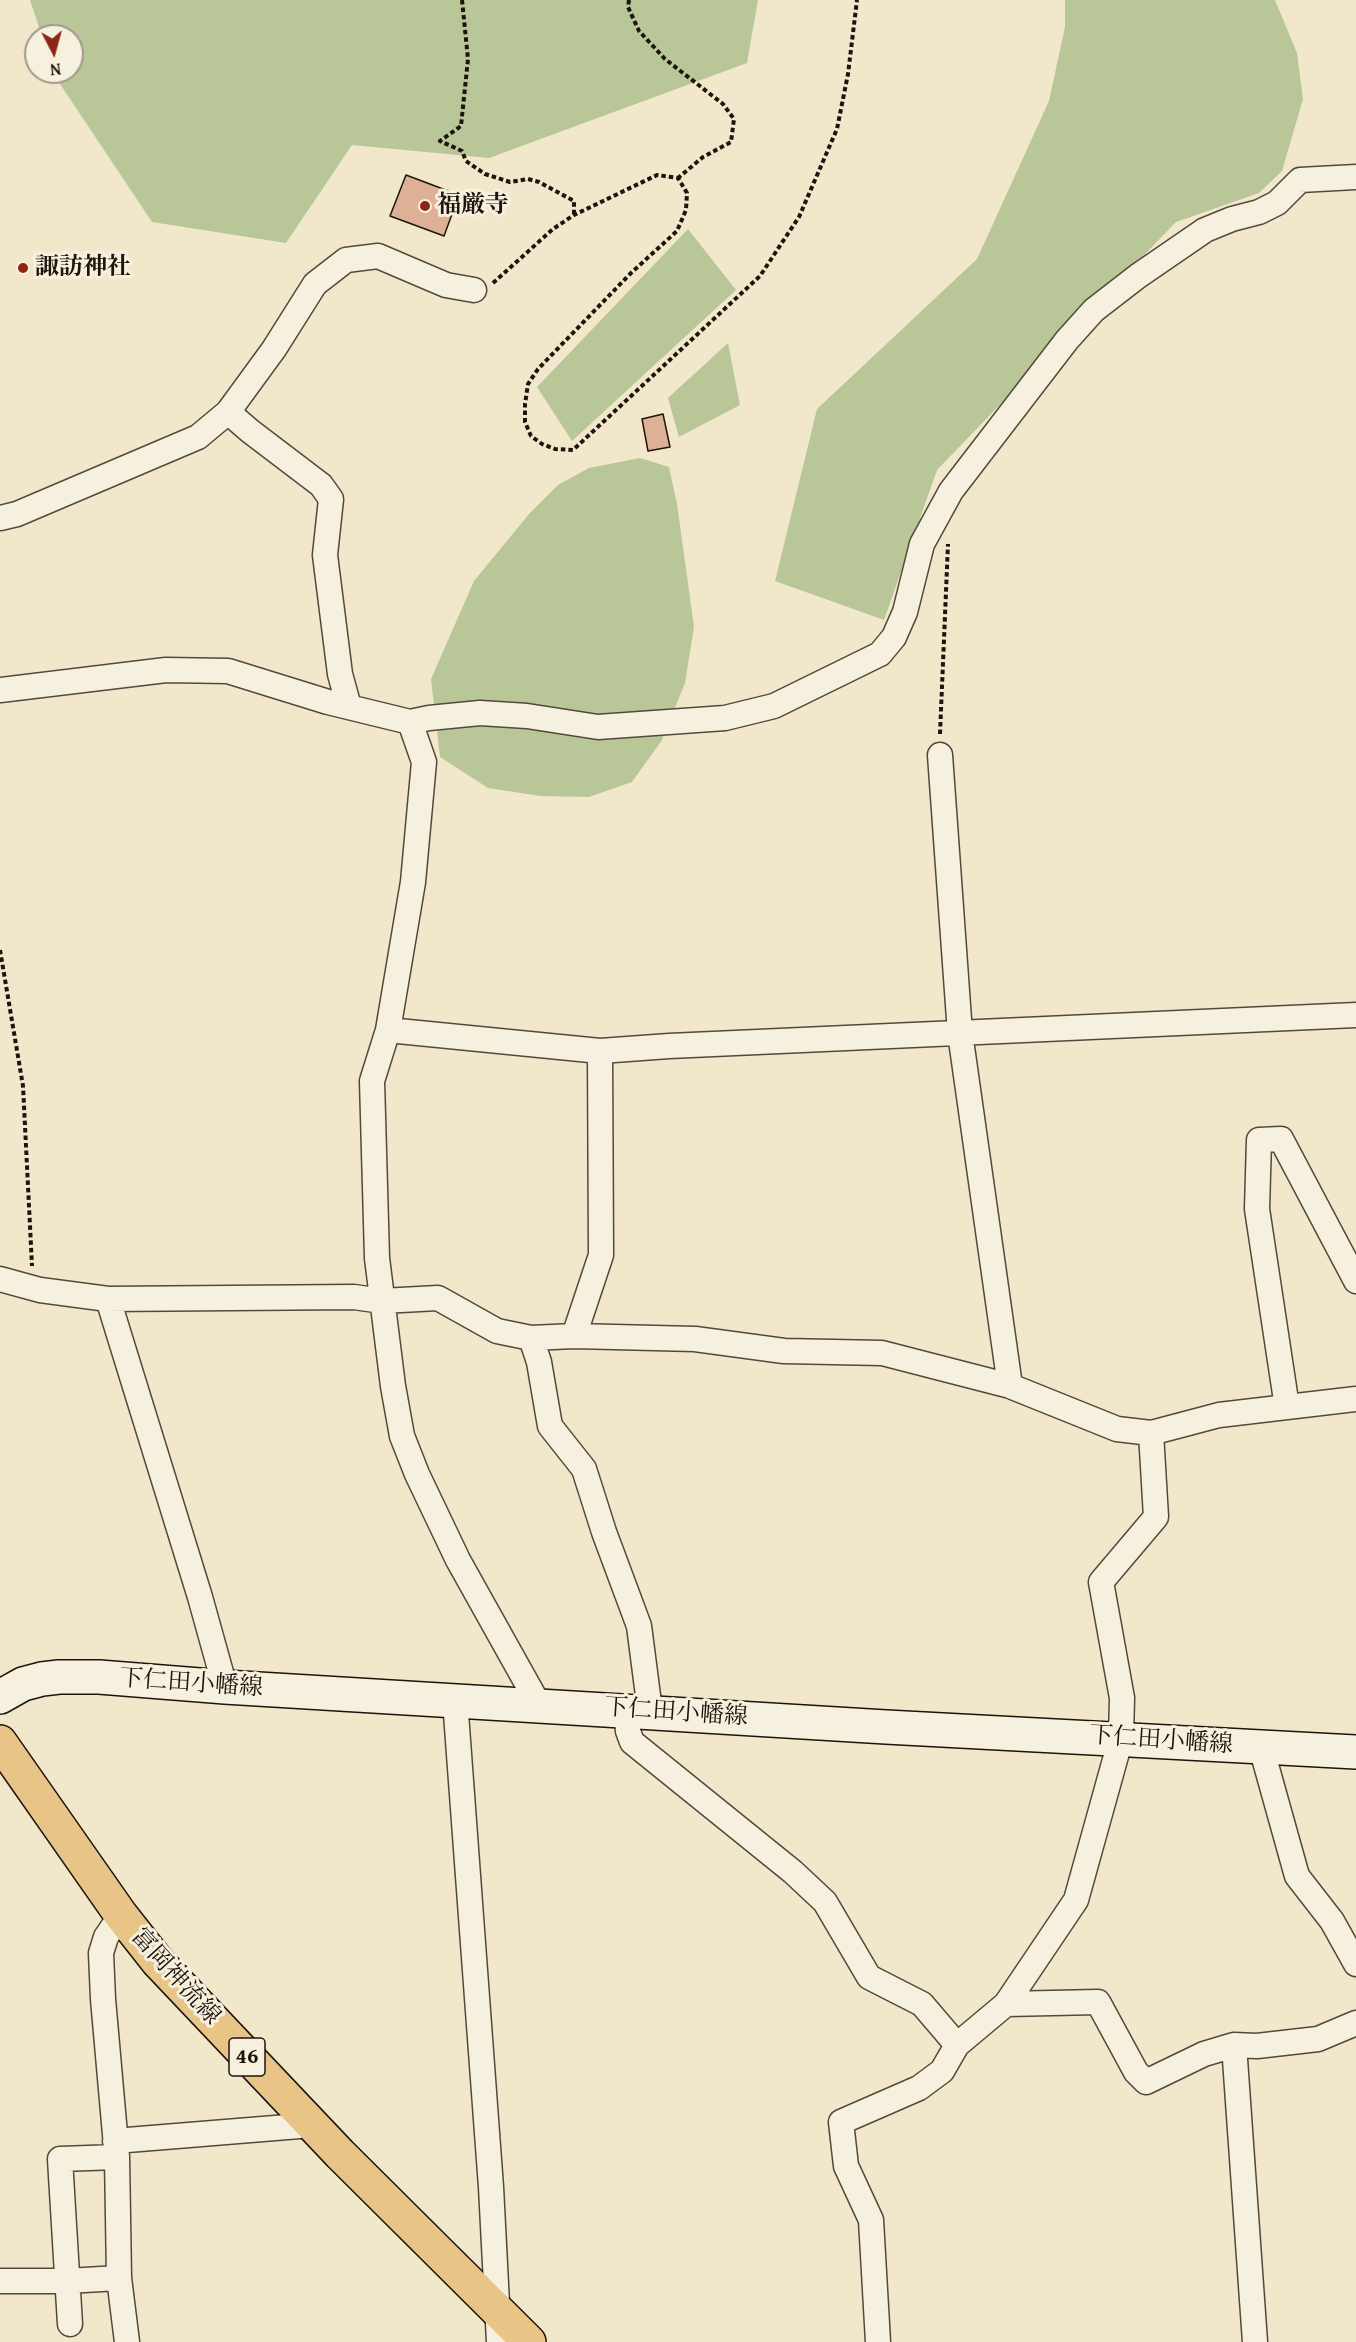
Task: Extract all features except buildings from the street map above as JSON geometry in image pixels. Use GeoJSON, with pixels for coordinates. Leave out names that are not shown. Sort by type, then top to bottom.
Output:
{"type":"FeatureCollection","features":[{"type":"Feature","properties":{"kind":"main road","name":"下仁田小幡線"},"geometry":{"type":"LineString","coordinates":[[0,1697],[23,1684],[59,1677],[1356,1752]]}},
{"type":"Feature","properties":{"kind":"main road","name":"富岡神流線"},"geometry":{"type":"LineString","coordinates":[[0,1743],[121,1915],[166,1970],[498,2327],[529,2342]]}},
{"type":"Feature","properties":{"kind":"street"},"geometry":{"type":"LineString","coordinates":[[0,690],[166,670],[228,671],[349,707],[410,722],[480,713],[527,716],[598,727],[726,718],[774,706],[880,654],[894,637],[905,612],[922,544],[951,491],[1067,340],[1094,310],[1138,276],[1205,230],[1232,219],[1259,212],[1277,203],[1300,180],[1356,177]]}},
{"type":"Feature","properties":{"kind":"street"},"geometry":{"type":"LineString","coordinates":[[0,518],[17,514],[198,437],[228,412],[274,349],[315,284],[346,260],[378,256],[446,285],[474,290]]}},
{"type":"Feature","properties":{"kind":"street"},"geometry":{"type":"LineString","coordinates":[[228,412],[321,484],[332,499],[326,555],[340,674],[349,707]]}},
{"type":"Feature","properties":{"kind":"street"},"geometry":{"type":"LineString","coordinates":[[410,722],[424,762],[413,882],[388,1030],[372,1082],[377,1257],[393,1386],[402,1436],[417,1474],[458,1560],[539,1704]]}},
{"type":"Feature","properties":{"kind":"street"},"geometry":{"type":"LineString","coordinates":[[940,755],[960,1033],[1010,1386]]}},
{"type":"Feature","properties":{"kind":"street"},"geometry":{"type":"LineString","coordinates":[[388,1030],[600,1051],[1356,1015]]}},
{"type":"Feature","properties":{"kind":"street"},"geometry":{"type":"LineString","coordinates":[[574,1336],[601,1255],[600,1051]]}},
{"type":"Feature","properties":{"kind":"street"},"geometry":{"type":"LineString","coordinates":[[1287,1407],[1257,1209],[1259,1140],[1281,1139],[1356,1281]]}},
{"type":"Feature","properties":{"kind":"street"},"geometry":{"type":"LineString","coordinates":[[0,1279],[33,1288],[108,1299],[354,1297],[382,1301],[438,1298],[497,1331],[531,1338],[574,1336],[694,1339],[784,1351],[882,1353],[1010,1386],[1117,1429],[1152,1433],[1219,1415],[1356,1398]]}},
{"type":"Feature","properties":{"kind":"street"},"geometry":{"type":"LineString","coordinates":[[108,1299],[201,1597],[225,1687]]}},
{"type":"Feature","properties":{"kind":"street"},"geometry":{"type":"LineString","coordinates":[[531,1338],[539,1362],[550,1426],[584,1469],[604,1532],[639,1626],[638,1710],[628,1731],[632,1742],[793,1872],[825,1902],[869,1977],[922,2004],[957,2045]]}},
{"type":"Feature","properties":{"kind":"street"},"geometry":{"type":"LineString","coordinates":[[878,2342],[871,2220],[846,2166],[841,2122],[919,2088],[942,2071],[957,2045],[1006,2004],[1076,1900],[1121,1738],[1122,1698],[1101,1582],[1156,1517],[1152,1433]]}},
{"type":"Feature","properties":{"kind":"street"},"geometry":{"type":"LineString","coordinates":[[455,1700],[492,2187],[498,2327]]}},
{"type":"Feature","properties":{"kind":"street"},"geometry":{"type":"LineString","coordinates":[[1261,1747],[1297,1876],[1332,1921],[1356,1964]]}},
{"type":"Feature","properties":{"kind":"street"},"geometry":{"type":"LineString","coordinates":[[121,1915],[106,1937],[101,1953],[116,2149],[119,2278],[127,2342]]}},
{"type":"Feature","properties":{"kind":"street"},"geometry":{"type":"LineString","coordinates":[[1006,2004],[1098,2002],[1136,2072],[1146,2082],[1204,2054],[1234,2045],[1257,2046],[1318,2039],[1356,2023]]}},
{"type":"Feature","properties":{"kind":"street"},"geometry":{"type":"LineString","coordinates":[[1234,2045],[1255,2342]]}},
{"type":"Feature","properties":{"kind":"street"},"geometry":{"type":"LineString","coordinates":[[70,2324],[60,2159],[116,2149],[312,2125]]}},
{"type":"Feature","properties":{"kind":"street"},"geometry":{"type":"LineString","coordinates":[[0,2281],[119,2278]]}},
{"type":"Feature","properties":{"kind":"path"},"geometry":{"type":"LineString","coordinates":[[462,0],[468,59],[461,126],[440,141],[462,151],[466,161],[485,174],[510,182],[528,179],[539,182],[574,201],[574,215]]}},
{"type":"Feature","properties":{"kind":"path"},"geometry":{"type":"LineString","coordinates":[[474,290],[496,282],[553,229],[574,215],[657,175],[678,178],[703,158],[731,142],[734,120],[723,104],[665,59],[639,31],[628,6],[629,0]]}},
{"type":"Feature","properties":{"kind":"path"},"geometry":{"type":"LineString","coordinates":[[678,178],[687,193],[686,210],[676,231],[631,273],[538,369],[528,384],[525,422],[531,436],[542,444],[555,449],[573,450],[760,276],[799,217],[837,129],[848,75],[857,0]]}},
{"type":"Feature","properties":{"kind":"path"},"geometry":{"type":"LineString","coordinates":[[940,755],[949,533],[941,512]]}},
{"type":"Feature","properties":{"kind":"path"},"geometry":{"type":"LineString","coordinates":[[0,950],[23,1086],[33,1288]]}},
{"type":"Feature","properties":{"kind":"green space"},"geometry":{"type":"Polygon","coordinates":[[[30,0],[758,0],[747,63],[489,158],[352,145],[286,243],[152,222],[60,84],[84,84],[84,24],[38,24],[30,0]]]}},
{"type":"Feature","properties":{"kind":"green space"},"geometry":{"type":"Polygon","coordinates":[[[1065,0],[1275,0],[1297,53],[1303,99],[1282,171],[1259,193],[1176,222],[937,470],[884,620],[775,581],[817,409],[977,259],[1049,101],[1065,27],[1065,0]]]}},
{"type":"Feature","properties":{"kind":"green space"},"geometry":{"type":"Polygon","coordinates":[[[688,229],[736,290],[572,441],[537,387],[688,229]]]}},
{"type":"Feature","properties":{"kind":"green space"},"geometry":{"type":"Polygon","coordinates":[[[728,343],[740,405],[679,437],[668,398],[728,343]]]}},
{"type":"Feature","properties":{"kind":"green space"},"geometry":{"type":"Polygon","coordinates":[[[640,458],[669,467],[677,504],[694,627],[685,683],[662,740],[632,782],[589,797],[540,796],[488,788],[440,757],[431,679],[474,581],[529,514],[558,485],[589,468],[640,458]]]}},
{"type":"Feature","properties":{"kind":"place","name":"福厳寺"},"geometry":{"type":"Point","coordinates":[425,206]}},
{"type":"Feature","properties":{"kind":"place","name":"諏訪神社"},"geometry":{"type":"Point","coordinates":[23,268]}}]}
